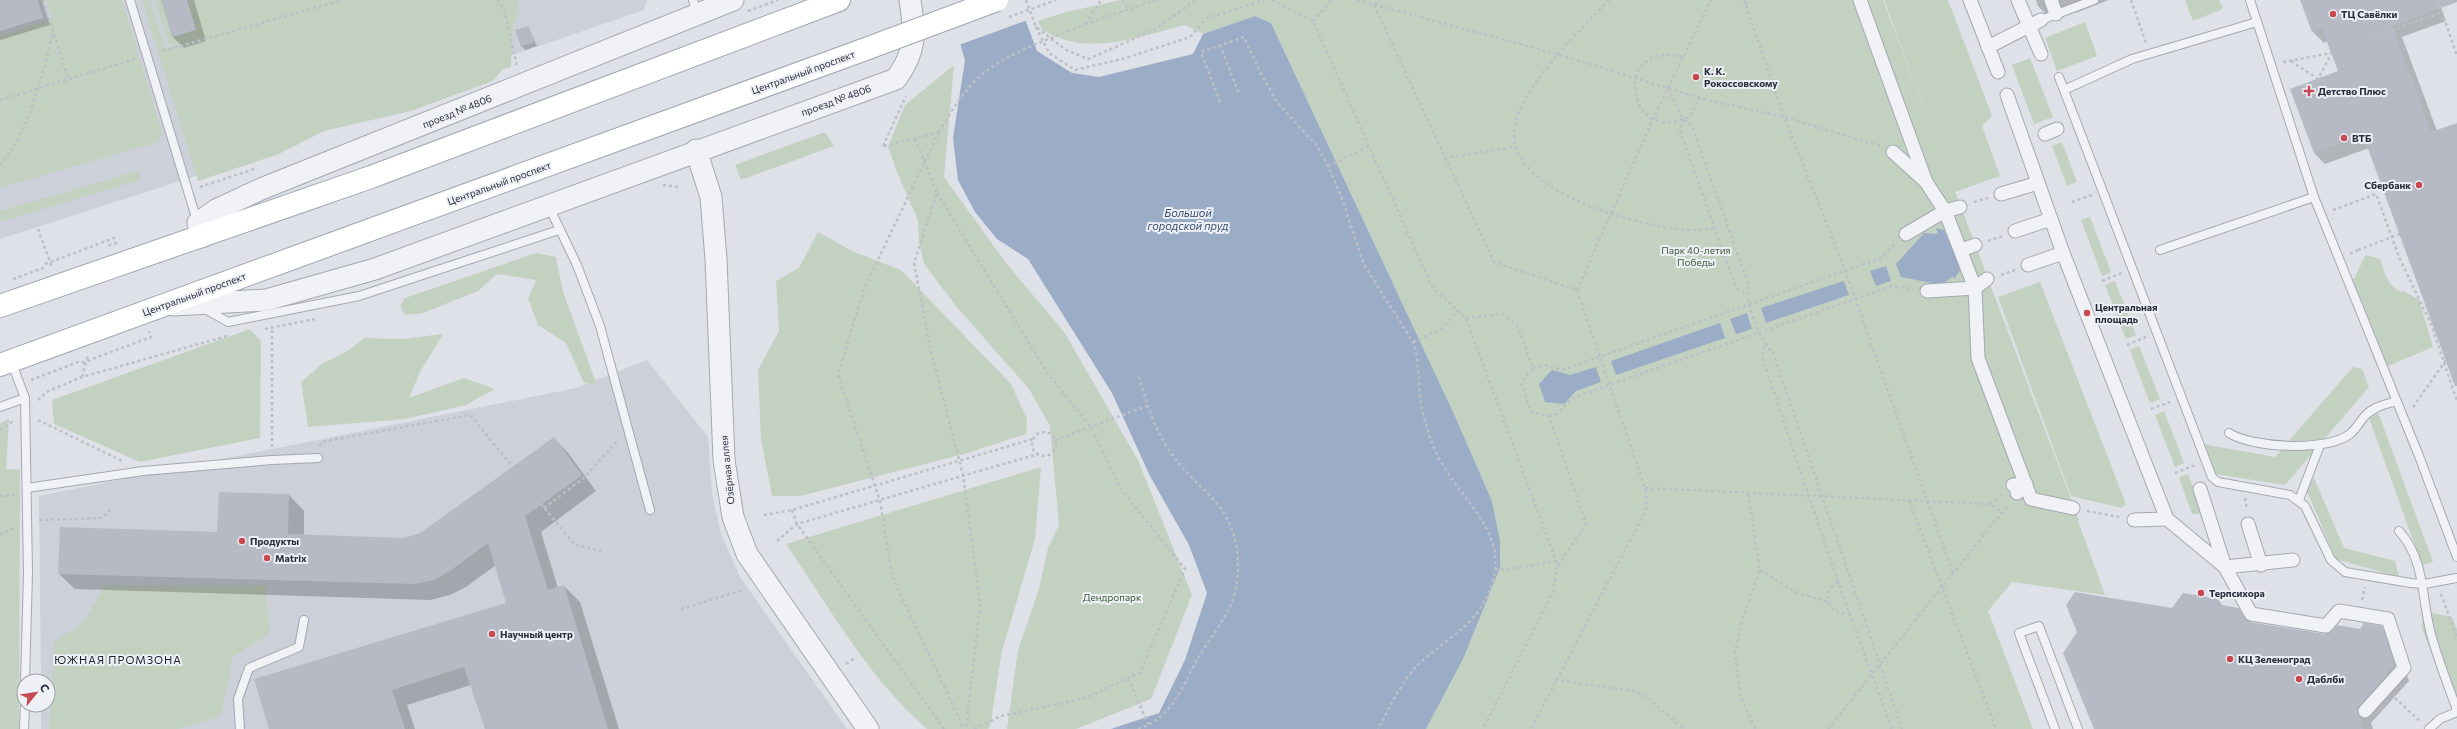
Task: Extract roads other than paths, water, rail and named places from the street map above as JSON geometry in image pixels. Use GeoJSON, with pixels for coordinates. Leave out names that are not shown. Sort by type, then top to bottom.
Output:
{"type":"FeatureCollection","features":[{"type":"Feature","properties":{"kind":"main road"},"geometry":{"type":"LineString","coordinates":[[0,306],[200,230],[371,178],[839,0]]}},
{"type":"Feature","properties":{"kind":"main road","name":"Центральный проспект"},"geometry":{"type":"LineString","coordinates":[[6,363],[997,0]]}},
{"type":"Feature","properties":{"kind":"street","name":"проезд № 4806"},"geometry":{"type":"LineString","coordinates":[[200,230],[216,210],[261,189],[695,7],[734,0]]}},
{"type":"Feature","properties":{"kind":"street","name":"проезд № 4806"},"geometry":{"type":"LineString","coordinates":[[161,306],[266,300],[375,269],[549,207],[696,150],[896,79],[905,66],[915,37],[910,0]]}},
{"type":"Feature","properties":{"kind":"street"},"geometry":{"type":"LineString","coordinates":[[1860,0],[1926,182],[1945,211],[1975,288],[1978,358],[2019,488],[2031,499],[2073,508]]}},
{"type":"Feature","properties":{"kind":"street"},"geometry":{"type":"LineString","coordinates":[[1970,0],[1998,72]]}},
{"type":"Feature","properties":{"kind":"street"},"geometry":{"type":"LineString","coordinates":[[2018,0],[2041,54]]}},
{"type":"Feature","properties":{"kind":"street"},"geometry":{"type":"LineString","coordinates":[[2051,0],[2056,14]]}},
{"type":"Feature","properties":{"kind":"street"},"geometry":{"type":"LineString","coordinates":[[1988,47],[2028,25],[2041,20]]}},
{"type":"Feature","properties":{"kind":"street"},"geometry":{"type":"LineString","coordinates":[[2007,95],[2063,253],[2167,519],[2225,567],[2260,565],[2293,560]]}},
{"type":"Feature","properties":{"kind":"street","name":"Озёрная аллея"},"geometry":{"type":"LineString","coordinates":[[696,150],[711,196],[716,259],[724,460],[733,517],[747,554],[868,729]]}},
{"type":"Feature","properties":{"kind":"street"},"geometry":{"type":"LineString","coordinates":[[1893,152],[1926,182]]}},
{"type":"Feature","properties":{"kind":"street"},"geometry":{"type":"LineString","coordinates":[[2001,194],[2038,183]]}},
{"type":"Feature","properties":{"kind":"street"},"geometry":{"type":"LineString","coordinates":[[1906,234],[1945,211],[1960,207]]}},
{"type":"Feature","properties":{"kind":"street"},"geometry":{"type":"LineString","coordinates":[[2016,231],[2051,219]]}},
{"type":"Feature","properties":{"kind":"street"},"geometry":{"type":"LineString","coordinates":[[1961,250],[1975,245]]}},
{"type":"Feature","properties":{"kind":"street"},"geometry":{"type":"LineString","coordinates":[[2028,265],[2063,253]]}},
{"type":"Feature","properties":{"kind":"street"},"geometry":{"type":"LineString","coordinates":[[1926,291],[1975,288],[1987,279]]}},
{"type":"Feature","properties":{"kind":"street"},"geometry":{"type":"LineString","coordinates":[[2200,489],[2225,567],[2251,614],[2326,626],[2339,611],[2360,610],[2388,620],[2399,644],[2404,668],[2390,693],[2365,711]]}},
{"type":"Feature","properties":{"kind":"street"},"geometry":{"type":"LineString","coordinates":[[2134,520],[2167,519]]}},
{"type":"Feature","properties":{"kind":"street"},"geometry":{"type":"LineString","coordinates":[[2248,524],[2260,565]]}},
{"type":"Feature","properties":{"kind":"lane"},"geometry":{"type":"LineString","coordinates":[[130,0],[200,230]]}},
{"type":"Feature","properties":{"kind":"lane"},"geometry":{"type":"LineString","coordinates":[[2041,20],[2094,0]]}},
{"type":"Feature","properties":{"kind":"lane"},"geometry":{"type":"LineString","coordinates":[[2250,0],[2314,197],[2457,557]]}},
{"type":"Feature","properties":{"kind":"lane"},"geometry":{"type":"LineString","coordinates":[[2064,90],[2150,53],[2257,22]]}},
{"type":"Feature","properties":{"kind":"lane"},"geometry":{"type":"LineString","coordinates":[[2059,77],[2209,473],[2218,482],[2290,495],[2299,500],[2305,506],[2331,560],[2338,568],[2345,572],[2367,577],[2424,584],[2457,578]]}},
{"type":"Feature","properties":{"kind":"lane"},"geometry":{"type":"LineString","coordinates":[[2160,250],[2314,197]]}},
{"type":"Feature","properties":{"kind":"lane"},"geometry":{"type":"LineString","coordinates":[[549,207],[577,265],[600,326],[650,510]]}},
{"type":"Feature","properties":{"kind":"lane"},"geometry":{"type":"LineString","coordinates":[[195,303],[228,322],[360,296],[559,230]]}},
{"type":"Feature","properties":{"kind":"lane"},"geometry":{"type":"LineString","coordinates":[[6,363],[25,398],[27,488],[25,673]]}},
{"type":"Feature","properties":{"kind":"lane"},"geometry":{"type":"LineString","coordinates":[[0,408],[25,398]]}},
{"type":"Feature","properties":{"kind":"lane"},"geometry":{"type":"LineString","coordinates":[[2229,433],[2237,438],[2277,444],[2320,445],[2336,442],[2350,434],[2372,410],[2396,401]]}},
{"type":"Feature","properties":{"kind":"lane"},"geometry":{"type":"LineString","coordinates":[[2299,500],[2320,445]]}},
{"type":"Feature","properties":{"kind":"lane"},"geometry":{"type":"LineString","coordinates":[[27,488],[143,471],[272,460],[318,458]]}},
{"type":"Feature","properties":{"kind":"lane"},"geometry":{"type":"LineString","coordinates":[[2399,531],[2411,546],[2424,584],[2425,610],[2431,634],[2457,711],[2426,726]]}},
{"type":"Feature","properties":{"kind":"lane"},"geometry":{"type":"LineString","coordinates":[[240,729],[238,699],[249,668],[300,647],[304,620]]}},
{"type":"Feature","properties":{"kind":"lane"},"geometry":{"type":"LineString","coordinates":[[2055,729],[2020,633],[2039,626],[2078,729]]}},
{"type":"Feature","properties":{"kind":"lane"},"geometry":{"type":"LineString","coordinates":[[24,729],[25,713]]}},
{"type":"Feature","properties":{"kind":"water","name":"Большой городской пруд"},"geometry":{"type":"Polygon","coordinates":[[[947,0],[1018,0],[1037,51],[1072,73],[1099,77],[1193,54],[1203,34],[1255,16],[1271,23],[1454,414],[1492,501],[1500,541],[1500,568],[1463,659],[1426,729],[1111,729],[1159,713],[1185,660],[1207,593],[1189,545],[1150,476],[1112,393],[1028,259],[997,239],[975,212],[958,180],[953,138],[965,60],[947,0]]]}},
{"type":"Feature","properties":{"kind":"water"},"geometry":{"type":"Polygon","coordinates":[[[1936,228],[1944,230],[1948,239],[1951,240],[1960,271],[1954,279],[1953,276],[1942,285],[1901,277],[1896,264],[1924,233],[1938,234],[1936,228]]]}},
{"type":"Feature","properties":{"kind":"water"},"geometry":{"type":"Polygon","coordinates":[[[1886,266],[1891,281],[1876,286],[1870,271],[1886,266]]]}},
{"type":"Feature","properties":{"kind":"water"},"geometry":{"type":"Polygon","coordinates":[[[1844,281],[1849,295],[1766,323],[1761,308],[1844,281]]]}},
{"type":"Feature","properties":{"kind":"water"},"geometry":{"type":"Polygon","coordinates":[[[1747,313],[1752,329],[1736,334],[1730,319],[1747,313]]]}},
{"type":"Feature","properties":{"kind":"water"},"geometry":{"type":"Polygon","coordinates":[[[1720,323],[1725,338],[1616,375],[1611,361],[1720,323]]]}},
{"type":"Feature","properties":{"kind":"water"},"geometry":{"type":"Polygon","coordinates":[[[1596,367],[1601,382],[1576,391],[1564,404],[1545,402],[1539,384],[1552,370],[1570,375],[1596,367]]]}},
{"type":"Feature","properties":{"kind":"place","name":"ТЦ Савёлки"},"geometry":{"type":"Point","coordinates":[2333,14]}},
{"type":"Feature","properties":{"kind":"place","name":"К. К. Рокоссовскому"},"geometry":{"type":"Point","coordinates":[1696,77]}},
{"type":"Feature","properties":{"kind":"place","name":"Детство Плюс"},"geometry":{"type":"Point","coordinates":[2309,91]}},
{"type":"Feature","properties":{"kind":"place","name":"ВТБ"},"geometry":{"type":"Point","coordinates":[2344,138]}},
{"type":"Feature","properties":{"kind":"place","name":"Сбербанк"},"geometry":{"type":"Point","coordinates":[2419,185]}},
{"type":"Feature","properties":{"kind":"place","name":"Центральная площадь"},"geometry":{"type":"Point","coordinates":[2087,313]}},
{"type":"Feature","properties":{"kind":"place","name":"Продукты"},"geometry":{"type":"Point","coordinates":[242,541]}},
{"type":"Feature","properties":{"kind":"place","name":"Matrix"},"geometry":{"type":"Point","coordinates":[267,558]}},
{"type":"Feature","properties":{"kind":"place","name":"Терпсихора"},"geometry":{"type":"Point","coordinates":[2201,593]}},
{"type":"Feature","properties":{"kind":"place","name":"Научный центр"},"geometry":{"type":"Point","coordinates":[492,634]}},
{"type":"Feature","properties":{"kind":"place","name":"КЦ Зеленоград"},"geometry":{"type":"Point","coordinates":[2230,659]}},
{"type":"Feature","properties":{"kind":"place","name":"Даблби"},"geometry":{"type":"Point","coordinates":[2299,679]}},
{"type":"Feature","properties":{"kind":"district","name":"ЮЖНАЯ ПРОМЗОНА"},"geometry":{"type":"Point","coordinates":[118,659]}},
{"type":"Feature","properties":{"kind":"park label","name":"Парк 40-летия Победы"},"geometry":{"type":"Point","coordinates":[1696,256]}},
{"type":"Feature","properties":{"kind":"park label","name":"Дендропарк"},"geometry":{"type":"Point","coordinates":[1112,597]}}]}
